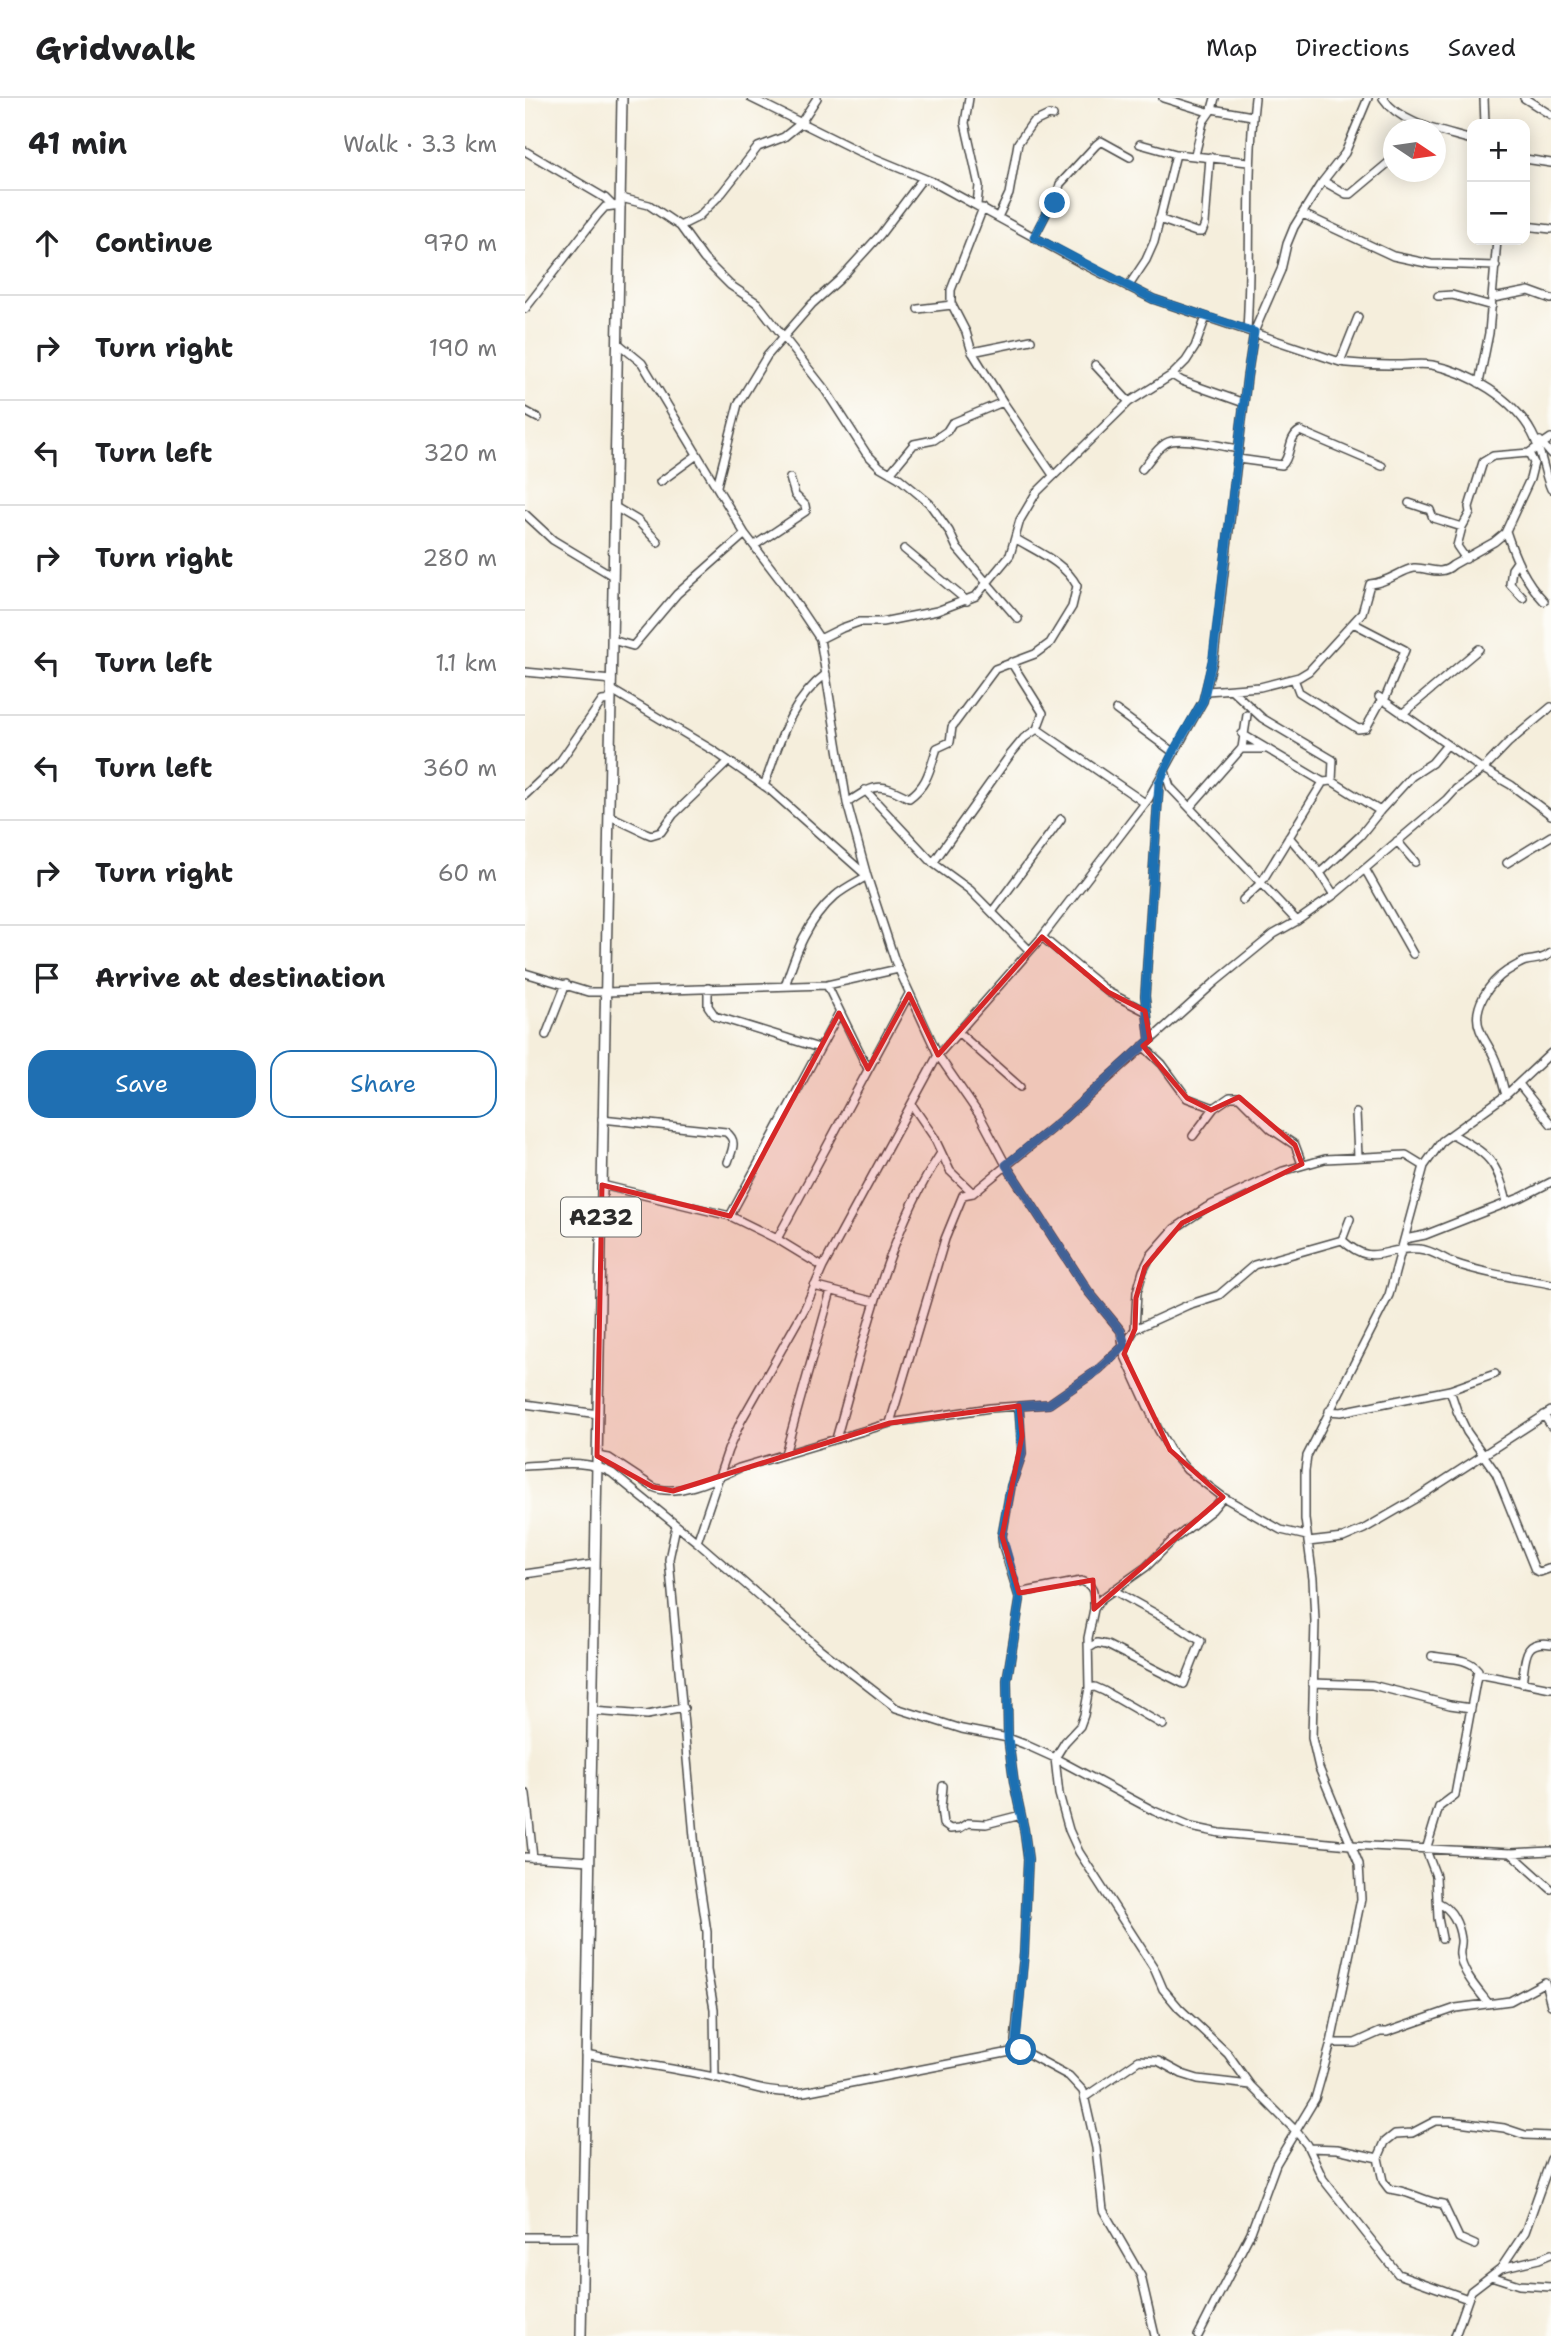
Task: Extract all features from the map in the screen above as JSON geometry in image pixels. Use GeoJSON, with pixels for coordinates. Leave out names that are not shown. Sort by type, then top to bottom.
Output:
{"type":"FeatureCollection","features":[{"type":"Feature","properties":{"kind":"main road","name":"A232"},"geometry":{"type":"LineString","coordinates":[[581,2336],[622,98]]}},
{"type":"Feature","properties":{"kind":"street"},"geometry":{"type":"LineString","coordinates":[[751,98],[800,124],[980,206],[1153,299],[1340,362],[1362,366],[1430,364],[1479,383],[1502,398],[1518,413],[1534,436],[1541,447],[1551,489]]}},
{"type":"Feature","properties":{"kind":"street"},"geometry":{"type":"LineString","coordinates":[[680,226],[698,217],[758,147],[784,137],[800,124],[817,98]]}},
{"type":"Feature","properties":{"kind":"street"},"geometry":{"type":"LineString","coordinates":[[969,98],[965,123],[979,186],[980,206],[951,289],[952,305],[972,352],[1053,475]]}},
{"type":"Feature","properties":{"kind":"street"},"geometry":{"type":"LineString","coordinates":[[1163,98],[1210,110],[1252,116]]}},
{"type":"Feature","properties":{"kind":"street"},"geometry":{"type":"LineString","coordinates":[[1195,155],[1215,98]]}},
{"type":"Feature","properties":{"kind":"street"},"geometry":{"type":"LineString","coordinates":[[697,1542],[741,1421],[805,1308],[823,1267],[939,1055],[1042,937],[1145,803],[1159,783],[1207,691],[1238,459],[1250,331],[1248,162],[1255,98]]}},
{"type":"Feature","properties":{"kind":"street"},"geometry":{"type":"LineString","coordinates":[[1250,331],[1281,270],[1290,235],[1323,181],[1345,153],[1368,98]]}},
{"type":"Feature","properties":{"kind":"street"},"geometry":{"type":"LineString","coordinates":[[1383,98],[1395,113],[1406,119]]}},
{"type":"Feature","properties":{"kind":"street"},"geometry":{"type":"LineString","coordinates":[[1484,98],[1485,119]]}},
{"type":"Feature","properties":{"kind":"street"},"geometry":{"type":"LineString","coordinates":[[1524,98],[1551,115]]}},
{"type":"Feature","properties":{"kind":"street"},"geometry":{"type":"LineString","coordinates":[[998,217],[1009,194],[1018,143],[1032,123],[1049,115],[1053,116]]}},
{"type":"Feature","properties":{"kind":"street"},"geometry":{"type":"LineString","coordinates":[[1446,133],[1467,139]]}},
{"type":"Feature","properties":{"kind":"street"},"geometry":{"type":"LineString","coordinates":[[1034,237],[1048,210],[1055,203],[1060,184],[1096,145],[1101,141],[1130,157]]}},
{"type":"Feature","properties":{"kind":"street"},"geometry":{"type":"LineString","coordinates":[[1140,144],[1176,154],[1248,162]]}},
{"type":"Feature","properties":{"kind":"street"},"geometry":{"type":"LineString","coordinates":[[525,151],[605,198],[618,203],[649,205],[680,226],[704,259],[730,285],[757,303],[826,391],[866,453],[929,503],[949,531],[957,548],[1018,619]]}},
{"type":"Feature","properties":{"kind":"street"},"geometry":{"type":"LineString","coordinates":[[1128,287],[1154,242],[1176,154]]}},
{"type":"Feature","properties":{"kind":"street"},"geometry":{"type":"LineString","coordinates":[[1159,219],[1199,233],[1204,229],[1210,157]]}},
{"type":"Feature","properties":{"kind":"street"},"geometry":{"type":"LineString","coordinates":[[1530,160],[1551,163]]}},
{"type":"Feature","properties":{"kind":"street"},"geometry":{"type":"LineString","coordinates":[[1323,181],[1346,194],[1351,194],[1383,167]]}},
{"type":"Feature","properties":{"kind":"street"},"geometry":{"type":"LineString","coordinates":[[717,486],[738,404],[767,356],[818,297],[839,280],[880,235],[923,178]]}},
{"type":"Feature","properties":{"kind":"street"},"geometry":{"type":"LineString","coordinates":[[525,309],[597,216],[605,207],[618,203]]}},
{"type":"Feature","properties":{"kind":"street"},"geometry":{"type":"LineString","coordinates":[[1303,214],[1393,256],[1431,264],[1496,266]]}},
{"type":"Feature","properties":{"kind":"street"},"geometry":{"type":"LineString","coordinates":[[1530,227],[1551,229]]}},
{"type":"Feature","properties":{"kind":"street"},"geometry":{"type":"LineString","coordinates":[[1479,383],[1493,302],[1497,245]]}},
{"type":"Feature","properties":{"kind":"street"},"geometry":{"type":"LineString","coordinates":[[1438,296],[1452,295],[1493,302],[1529,290],[1551,299]]}},
{"type":"Feature","properties":{"kind":"street"},"geometry":{"type":"LineString","coordinates":[[918,309],[952,305]]}},
{"type":"Feature","properties":{"kind":"street"},"geometry":{"type":"LineString","coordinates":[[820,639],[859,622],[882,622],[913,616],[976,596],[1010,555],[1020,520],[1053,475],[1129,402],[1172,375],[1195,347],[1206,317]]}},
{"type":"Feature","properties":{"kind":"street"},"geometry":{"type":"LineString","coordinates":[[1340,362],[1358,317]]}},
{"type":"Feature","properties":{"kind":"street"},"geometry":{"type":"LineString","coordinates":[[972,352],[1031,341]]}},
{"type":"Feature","properties":{"kind":"street"},"geometry":{"type":"LineString","coordinates":[[619,344],[642,363],[745,534],[820,639],[846,803],[867,876],[909,994],[939,1055],[980,1116],[1006,1165],[1088,1291],[1121,1331],[1125,1354],[1158,1429],[1170,1450],[1187,1470],[1223,1497],[1281,1530],[1307,1539],[1343,1538],[1413,1500],[1548,1413],[1551,1426]]}},
{"type":"Feature","properties":{"kind":"street"},"geometry":{"type":"LineString","coordinates":[[1095,365],[1129,402]]}},
{"type":"Feature","properties":{"kind":"street"},"geometry":{"type":"LineString","coordinates":[[1172,375],[1244,403]]}},
{"type":"Feature","properties":{"kind":"street"},"geometry":{"type":"LineString","coordinates":[[890,473],[914,444],[934,440],[947,431],[952,423],[1003,402]]}},
{"type":"Feature","properties":{"kind":"street"},"geometry":{"type":"LineString","coordinates":[[525,411],[537,418]]}},
{"type":"Feature","properties":{"kind":"street"},"geometry":{"type":"LineString","coordinates":[[1238,459],[1282,465],[1288,456],[1295,433],[1300,431],[1383,466]]}},
{"type":"Feature","properties":{"kind":"street"},"geometry":{"type":"LineString","coordinates":[[1466,559],[1457,546],[1462,527],[1470,513],[1469,507],[1483,462],[1493,456],[1529,453],[1551,438]]}},
{"type":"Feature","properties":{"kind":"street"},"geometry":{"type":"LineString","coordinates":[[1142,468],[1168,442],[1179,440],[1239,449]]}},
{"type":"Feature","properties":{"kind":"street"},"geometry":{"type":"LineString","coordinates":[[1541,447],[1551,454]]}},
{"type":"Feature","properties":{"kind":"street"},"geometry":{"type":"LineString","coordinates":[[1207,691],[1261,687],[1309,671],[1362,613],[1370,584],[1384,583],[1412,568],[1431,572],[1448,569],[1494,542],[1506,531],[1530,479],[1534,463],[1529,453]]}},
{"type":"Feature","properties":{"kind":"street"},"geometry":{"type":"LineString","coordinates":[[660,482],[697,455]]}},
{"type":"Feature","properties":{"kind":"street"},"geometry":{"type":"LineString","coordinates":[[755,545],[806,511],[790,478]]}},
{"type":"Feature","properties":{"kind":"street"},"geometry":{"type":"LineString","coordinates":[[1409,503],[1430,510],[1433,518],[1462,527]]}},
{"type":"Feature","properties":{"kind":"street"},"geometry":{"type":"LineString","coordinates":[[615,507],[637,520],[658,542]]}},
{"type":"Feature","properties":{"kind":"street"},"geometry":{"type":"LineString","coordinates":[[525,514],[553,540],[613,576]]}},
{"type":"Feature","properties":{"kind":"street"},"geometry":{"type":"LineString","coordinates":[[1506,531],[1529,585],[1544,601]]}},
{"type":"Feature","properties":{"kind":"street"},"geometry":{"type":"LineString","coordinates":[[612,640],[633,646],[677,594],[745,534]]}},
{"type":"Feature","properties":{"kind":"street"},"geometry":{"type":"LineString","coordinates":[[846,803],[865,790],[887,786],[909,798],[913,795],[925,784],[937,748],[950,742],[952,727],[995,669],[1035,654],[1050,643],[1072,607],[1077,586],[1072,576],[1053,560],[1016,539]]}},
{"type":"Feature","properties":{"kind":"street"},"geometry":{"type":"LineString","coordinates":[[904,549],[967,601]]}},
{"type":"Feature","properties":{"kind":"street"},"geometry":{"type":"LineString","coordinates":[[1517,562],[1512,569],[1510,584],[1523,598]]}},
{"type":"Feature","properties":{"kind":"street"},"geometry":{"type":"LineString","coordinates":[[1294,678],[1299,692],[1358,729],[1366,728],[1405,650],[1353,623]]}},
{"type":"Feature","properties":{"kind":"street"},"geometry":{"type":"LineString","coordinates":[[1402,714],[1479,649]]}},
{"type":"Feature","properties":{"kind":"street"},"geometry":{"type":"LineString","coordinates":[[933,863],[1010,755],[1024,738],[1037,729],[1042,713],[1011,662]]}},
{"type":"Feature","properties":{"kind":"street"},"geometry":{"type":"LineString","coordinates":[[525,672],[612,690],[631,699],[764,786],[867,876]]}},
{"type":"Feature","properties":{"kind":"street"},"geometry":{"type":"LineString","coordinates":[[764,786],[786,726],[798,703],[807,689],[826,674]]}},
{"type":"Feature","properties":{"kind":"street"},"geometry":{"type":"LineString","coordinates":[[525,795],[559,763],[612,690]]}},
{"type":"Feature","properties":{"kind":"street"},"geometry":{"type":"LineString","coordinates":[[1233,690],[1262,718],[1333,760],[1327,781],[1261,883],[1243,900]]}},
{"type":"Feature","properties":{"kind":"street"},"geometry":{"type":"LineString","coordinates":[[1382,699],[1551,815]]}},
{"type":"Feature","properties":{"kind":"street"},"geometry":{"type":"LineString","coordinates":[[890,1423],[955,1212],[963,1195],[973,1193],[1063,1119],[1143,1046],[1274,934],[1297,922],[1334,895],[1551,707]]}},
{"type":"Feature","properties":{"kind":"street"},"geometry":{"type":"LineString","coordinates":[[1116,710],[1173,752]]}},
{"type":"Feature","properties":{"kind":"street"},"geometry":{"type":"LineString","coordinates":[[1191,806],[1241,749],[1247,715]]}},
{"type":"Feature","properties":{"kind":"street"},"geometry":{"type":"LineString","coordinates":[[1037,729],[1145,803]]}},
{"type":"Feature","properties":{"kind":"street"},"geometry":{"type":"LineString","coordinates":[[1242,734],[1380,811]]}},
{"type":"Feature","properties":{"kind":"street"},"geometry":{"type":"LineString","coordinates":[[1320,873],[1360,836],[1412,776],[1432,763],[1447,745]]}},
{"type":"Feature","properties":{"kind":"street"},"geometry":{"type":"LineString","coordinates":[[1241,749],[1269,748]]}},
{"type":"Feature","properties":{"kind":"street"},"geometry":{"type":"LineString","coordinates":[[610,816],[652,835],[660,832],[673,815],[728,762]]}},
{"type":"Feature","properties":{"kind":"street"},"geometry":{"type":"LineString","coordinates":[[1165,771],[1170,787],[1191,806],[1297,922]]}},
{"type":"Feature","properties":{"kind":"street"},"geometry":{"type":"LineString","coordinates":[[1150,1040],[1145,1011],[1159,783]]}},
{"type":"Feature","properties":{"kind":"street"},"geometry":{"type":"LineString","coordinates":[[865,790],[933,863],[970,890],[1030,950]]}},
{"type":"Feature","properties":{"kind":"street"},"geometry":{"type":"LineString","coordinates":[[992,912],[1061,819]]}},
{"type":"Feature","properties":{"kind":"street"},"geometry":{"type":"LineString","coordinates":[[1507,863],[1551,836]]}},
{"type":"Feature","properties":{"kind":"street"},"geometry":{"type":"LineString","coordinates":[[1289,837],[1320,873],[1334,895]]}},
{"type":"Feature","properties":{"kind":"street"},"geometry":{"type":"LineString","coordinates":[[1397,841],[1415,862]]}},
{"type":"Feature","properties":{"kind":"street"},"geometry":{"type":"LineString","coordinates":[[1365,869],[1413,954]]}},
{"type":"Feature","properties":{"kind":"street"},"geometry":{"type":"LineString","coordinates":[[785,986],[799,942],[812,921],[835,896],[867,876]]}},
{"type":"Feature","properties":{"kind":"street"},"geometry":{"type":"LineString","coordinates":[[1042,937],[1108,992],[1145,1011]]}},
{"type":"Feature","properties":{"kind":"street"},"geometry":{"type":"LineString","coordinates":[[1506,1095],[1495,1058],[1476,1018],[1487,990],[1499,977],[1517,965],[1541,960],[1551,953]]}},
{"type":"Feature","properties":{"kind":"street"},"geometry":{"type":"LineString","coordinates":[[525,974],[588,992],[606,992],[827,985],[898,969]]}},
{"type":"Feature","properties":{"kind":"street"},"geometry":{"type":"LineString","coordinates":[[546,1035],[566,984]]}},
{"type":"Feature","properties":{"kind":"street"},"geometry":{"type":"LineString","coordinates":[[827,985],[868,1069]]}},
{"type":"Feature","properties":{"kind":"street"},"geometry":{"type":"LineString","coordinates":[[708,988],[708,1006],[715,1016],[819,1048]]}},
{"type":"Feature","properties":{"kind":"street"},"geometry":{"type":"LineString","coordinates":[[777,1239],[909,994]]}},
{"type":"Feature","properties":{"kind":"street"},"geometry":{"type":"LineString","coordinates":[[730,1216],[839,1013]]}},
{"type":"Feature","properties":{"kind":"street"},"geometry":{"type":"LineString","coordinates":[[959,1034],[1020,1087]]}},
{"type":"Feature","properties":{"kind":"street"},"geometry":{"type":"LineString","coordinates":[[1143,1046],[1162,1064],[1187,1098],[1214,1108]]}},
{"type":"Feature","properties":{"kind":"street"},"geometry":{"type":"LineString","coordinates":[[1198,2336],[1251,2232],[1276,2164],[1315,2099],[1331,2043],[1361,1899],[1359,1864],[1319,1768],[1312,1738],[1315,1621],[1307,1539],[1307,1456],[1389,1295],[1424,1166],[1442,1141],[1506,1095],[1551,1053]]}},
{"type":"Feature","properties":{"kind":"street"},"geometry":{"type":"LineString","coordinates":[[1519,1084],[1551,1124]]}},
{"type":"Feature","properties":{"kind":"street"},"geometry":{"type":"LineString","coordinates":[[1193,1136],[1214,1108],[1230,1097],[1238,1097],[1271,1129],[1295,1145],[1303,1164]]}},
{"type":"Feature","properties":{"kind":"street"},"geometry":{"type":"LineString","coordinates":[[912,1105],[934,1137],[950,1171],[973,1193]]}},
{"type":"Feature","properties":{"kind":"street"},"geometry":{"type":"LineString","coordinates":[[1356,1113],[1358,1157]]}},
{"type":"Feature","properties":{"kind":"street"},"geometry":{"type":"LineString","coordinates":[[602,1119],[726,1132],[732,1136],[735,1144],[728,1162]]}},
{"type":"Feature","properties":{"kind":"street"},"geometry":{"type":"LineString","coordinates":[[1452,1133],[1490,1159],[1500,1174],[1507,1202]]}},
{"type":"Feature","properties":{"kind":"street"},"geometry":{"type":"LineString","coordinates":[[835,1439],[875,1302],[907,1211],[941,1153]]}},
{"type":"Feature","properties":{"kind":"street"},"geometry":{"type":"LineString","coordinates":[[525,1466],[609,1458],[661,1491],[673,1491],[719,1478],[739,1468],[890,1423],[990,1408],[1049,1404],[1098,1370],[1125,1345],[1135,1329],[1136,1298],[1141,1276],[1151,1255],[1163,1239],[1182,1223],[1215,1203],[1303,1164],[1333,1158],[1406,1155],[1424,1166]]}},
{"type":"Feature","properties":{"kind":"street"},"geometry":{"type":"LineString","coordinates":[[1405,1239],[1425,1235],[1541,1189],[1551,1182]]}},
{"type":"Feature","properties":{"kind":"street"},"geometry":{"type":"LineString","coordinates":[[602,1185],[730,1216],[777,1239],[823,1267]]}},
{"type":"Feature","properties":{"kind":"street"},"geometry":{"type":"LineString","coordinates":[[1342,1240],[1350,1219]]}},
{"type":"Feature","properties":{"kind":"street"},"geometry":{"type":"LineString","coordinates":[[1135,1329],[1219,1296],[1254,1265],[1342,1240]]}},
{"type":"Feature","properties":{"kind":"street"},"geometry":{"type":"LineString","coordinates":[[1342,1240],[1353,1250],[1366,1256],[1419,1249],[1465,1266],[1551,1284]]}},
{"type":"Feature","properties":{"kind":"street"},"geometry":{"type":"LineString","coordinates":[[814,1286],[875,1302]]}},
{"type":"Feature","properties":{"kind":"street"},"geometry":{"type":"LineString","coordinates":[[785,1454],[831,1291]]}},
{"type":"Feature","properties":{"kind":"street"},"geometry":{"type":"LineString","coordinates":[[1329,1411],[1341,1412],[1450,1390],[1495,1374]]}},
{"type":"Feature","properties":{"kind":"street"},"geometry":{"type":"LineString","coordinates":[[1450,1390],[1467,1432],[1496,1473],[1535,1570],[1540,1572],[1551,1568]]}},
{"type":"Feature","properties":{"kind":"street"},"geometry":{"type":"LineString","coordinates":[[525,1404],[598,1415]]}},
{"type":"Feature","properties":{"kind":"street"},"geometry":{"type":"LineString","coordinates":[[1019,1406],[1022,1454],[1011,1486],[1002,1536],[1019,1593],[1019,1613],[1007,1680],[1008,1738],[1028,1859],[1016,2047],[1069,2076],[1083,2091],[1096,2148],[1103,2210],[1141,2276],[1155,2336]]}},
{"type":"Feature","properties":{"kind":"street"},"geometry":{"type":"LineString","coordinates":[[597,1461],[697,1542],[820,1649],[896,1708],[962,1729],[1008,1738],[1191,1827],[1220,1833],[1350,1845],[1511,1853],[1551,1851]]}},
{"type":"Feature","properties":{"kind":"street"},"geometry":{"type":"LineString","coordinates":[[1223,1497],[1212,1510],[1173,1540],[1146,1567],[1101,1599],[1094,1609],[1089,1623],[1089,1688],[1084,1715],[1080,1726],[1065,1742],[1055,1759],[1059,1794],[1069,1830],[1079,1852],[1154,1968],[1163,1989],[1179,2008],[1228,2053],[1251,2085],[1297,2131],[1309,2148],[1323,2179],[1398,2274],[1468,2299]]}},
{"type":"Feature","properties":{"kind":"street"},"geometry":{"type":"LineString","coordinates":[[676,1526],[670,1559],[696,1859],[707,1932],[707,1970],[714,2009],[715,2078]]}},
{"type":"Feature","properties":{"kind":"street"},"geometry":{"type":"LineString","coordinates":[[525,1574],[594,1564]]}},
{"type":"Feature","properties":{"kind":"street"},"geometry":{"type":"LineString","coordinates":[[1019,1593],[1081,1581],[1089,1583],[1093,1590],[1094,1609]]}},
{"type":"Feature","properties":{"kind":"street"},"geometry":{"type":"LineString","coordinates":[[1089,1648],[1097,1643],[1107,1645],[1184,1684],[1201,1641],[1113,1590]]}},
{"type":"Feature","properties":{"kind":"street"},"geometry":{"type":"LineString","coordinates":[[1522,1683],[1528,1649],[1537,1642],[1551,1644]]}},
{"type":"Feature","properties":{"kind":"street"},"geometry":{"type":"LineString","coordinates":[[1432,1656],[1463,1660],[1476,1666],[1478,1674],[1455,1795],[1440,1807],[1426,1850],[1436,1876],[1442,1938]]}},
{"type":"Feature","properties":{"kind":"street"},"geometry":{"type":"LineString","coordinates":[[1478,1674],[1551,1688]]}},
{"type":"Feature","properties":{"kind":"street"},"geometry":{"type":"LineString","coordinates":[[1312,1683],[1372,1685],[1471,1708]]}},
{"type":"Feature","properties":{"kind":"street"},"geometry":{"type":"LineString","coordinates":[[1089,1688],[1095,1687],[1104,1691],[1163,1725]]}},
{"type":"Feature","properties":{"kind":"street"},"geometry":{"type":"LineString","coordinates":[[592,1711],[647,1715],[684,1708]]}},
{"type":"Feature","properties":{"kind":"street"},"geometry":{"type":"LineString","coordinates":[[943,1786],[943,1824],[950,1829],[1021,1815]]}},
{"type":"Feature","properties":{"kind":"street"},"geometry":{"type":"LineString","coordinates":[[526,1794],[529,1857],[590,1861]]}},
{"type":"Feature","properties":{"kind":"street"},"geometry":{"type":"LineString","coordinates":[[1511,1853],[1551,1889]]}},
{"type":"Feature","properties":{"kind":"street"},"geometry":{"type":"LineString","coordinates":[[1439,1903],[1448,1907],[1457,1924],[1462,1941],[1460,1956],[1466,1971],[1488,2003]]}},
{"type":"Feature","properties":{"kind":"street"},"geometry":{"type":"LineString","coordinates":[[1331,2043],[1362,2041],[1380,2032],[1387,2032],[1456,2008],[1510,2001],[1545,1982],[1551,2005]]}},
{"type":"Feature","properties":{"kind":"street"},"geometry":{"type":"LineString","coordinates":[[585,2054],[715,2078],[764,2092],[782,2094],[1021,2050]]}},
{"type":"Feature","properties":{"kind":"street"},"geometry":{"type":"LineString","coordinates":[[1085,2097],[1139,2060],[1158,2061],[1198,2079],[1251,2085]]}},
{"type":"Feature","properties":{"kind":"street"},"geometry":{"type":"LineString","coordinates":[[1475,2245],[1459,2238],[1443,2204],[1424,2200],[1410,2192],[1388,2189],[1383,2181],[1378,2158],[1385,2142],[1395,2134],[1412,2133],[1434,2121],[1504,2129],[1525,2135],[1551,2136]]}},
{"type":"Feature","properties":{"kind":"street"},"geometry":{"type":"LineString","coordinates":[[1309,2148],[1337,2149],[1378,2158]]}},
{"type":"Feature","properties":{"kind":"street"},"geometry":{"type":"LineString","coordinates":[[1455,2336],[1472,2291],[1501,2268],[1525,2232],[1551,2159]]}},
{"type":"Feature","properties":{"kind":"street"},"geometry":{"type":"LineString","coordinates":[[525,2237],[582,2237]]}},
{"type":"Feature","properties":{"kind":"street"},"geometry":{"type":"LineString","coordinates":[[1501,2268],[1551,2254]]}},
{"type":"Feature","properties":{"kind":"street"},"geometry":{"type":"LineString","coordinates":[[1491,2276],[1519,2285],[1551,2287]]}},
{"type":"Feature","properties":{"kind":"highlighted area"},"geometry":{"type":"Polygon","coordinates":[[[1042,937],[1108,992],[1145,1011],[1150,1040],[1143,1046],[1187,1098],[1211,1110],[1239,1097],[1295,1145],[1302,1164],[1182,1223],[1145,1267],[1136,1298],[1135,1329],[1124,1354],[1170,1450],[1223,1497],[1094,1609],[1093,1580],[1019,1593],[1002,1536],[1022,1436],[1019,1406],[890,1423],[673,1491],[653,1487],[597,1456],[602,1185],[730,1216],[839,1013],[868,1069],[909,994],[938,1055],[1042,937]]]}},
{"type":"Feature","properties":{"kind":"route"},"geometry":{"type":"LineString","coordinates":[[1021,2050],[1016,2047],[1016,2041],[1024,1953],[1028,1859],[1008,1738],[1007,1680],[1020,1600],[1002,1536],[1011,1486],[1022,1454],[1019,1406],[1049,1404],[1098,1370],[1125,1345],[1121,1331],[1088,1291],[1006,1165],[1063,1119],[1150,1040],[1145,980],[1159,783],[1207,691],[1254,332],[1153,299],[1034,237],[1048,210],[1055,203]]}}]}
